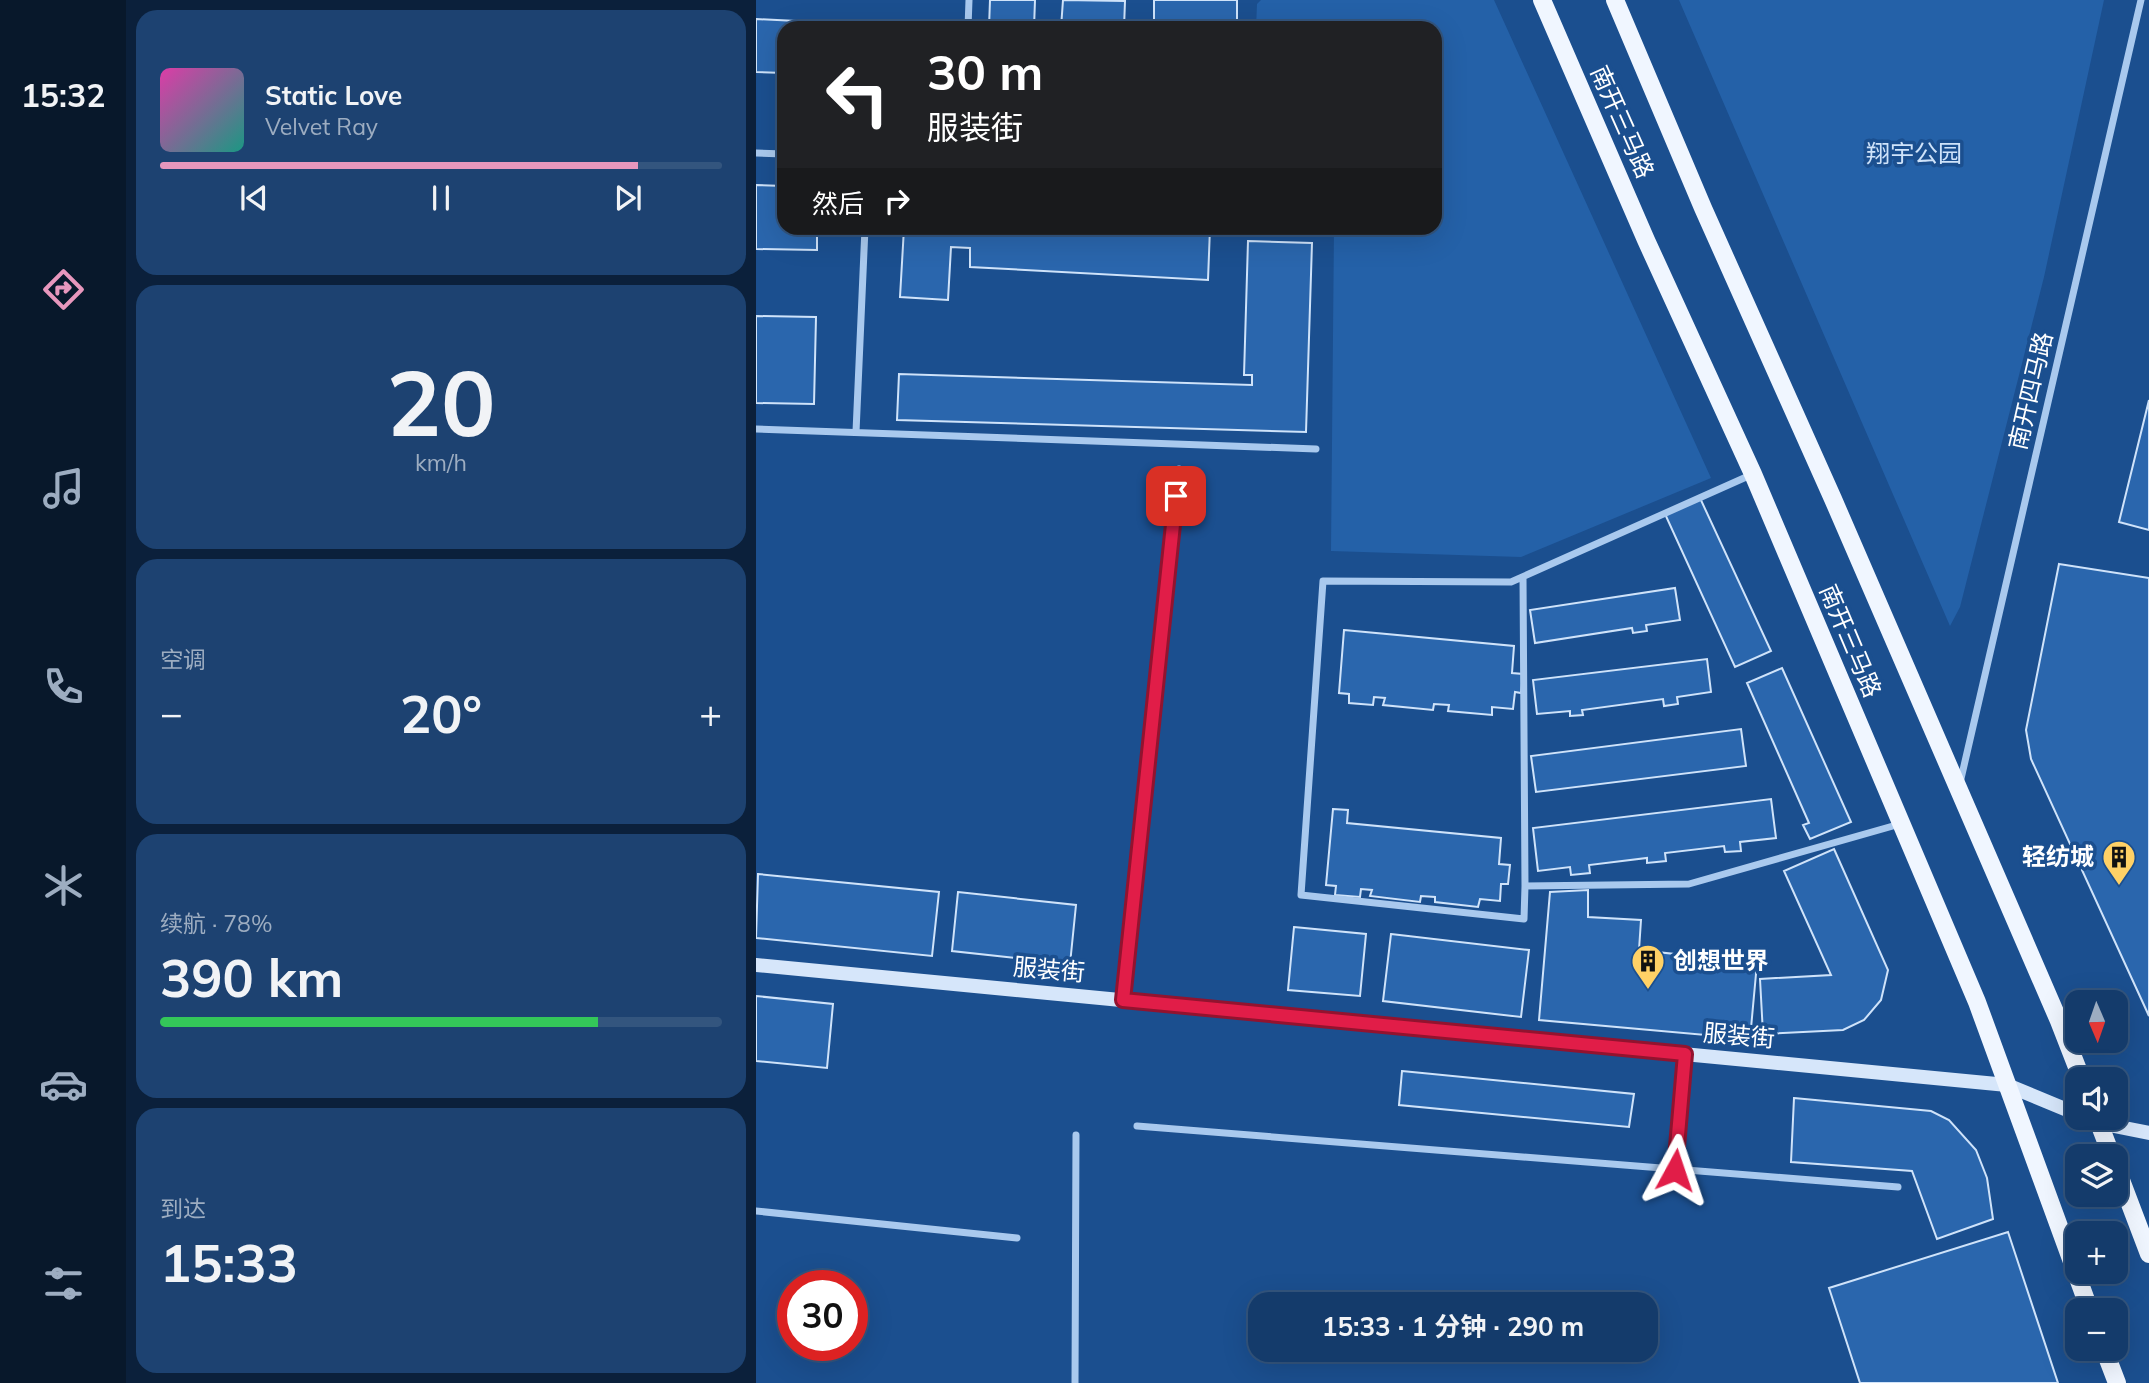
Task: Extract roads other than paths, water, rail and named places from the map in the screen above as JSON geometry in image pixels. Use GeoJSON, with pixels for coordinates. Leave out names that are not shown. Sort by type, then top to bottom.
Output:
{"type":"FeatureCollection","features":[{"type":"Feature","properties":{"kind":"main road","name":"南开三马路"},"geometry":{"type":"LineString","coordinates":[[1542,0],[1646,240],[1753,474],[1977,1002],[2085,1298]]}},
{"type":"Feature","properties":{"kind":"main road","name":"南开三马路"},"geometry":{"type":"LineString","coordinates":[[1615,0],[2077,1067]]}},
{"type":"Feature","properties":{"kind":"main road"},"geometry":{"type":"LineString","coordinates":[[2128,1199],[2149,1254]]}},
{"type":"Feature","properties":{"kind":"main road"},"geometry":{"type":"LineString","coordinates":[[2109,1361],[2117,1383]]}},
{"type":"Feature","properties":{"kind":"street"},"geometry":{"type":"LineString","coordinates":[[968,21],[969,0]]}},
{"type":"Feature","properties":{"kind":"street","name":"南开四马路"},"geometry":{"type":"LineString","coordinates":[[1958,790],[2141,0]]}},
{"type":"Feature","properties":{"kind":"street"},"geometry":{"type":"LineString","coordinates":[[756,153],[777,154]]}},
{"type":"Feature","properties":{"kind":"street"},"geometry":{"type":"LineString","coordinates":[[856,432],[865,235]]}},
{"type":"Feature","properties":{"kind":"street"},"geometry":{"type":"LineString","coordinates":[[756,429],[1316,449]]}},
{"type":"Feature","properties":{"kind":"street"},"geometry":{"type":"LineString","coordinates":[[1123,1000],[1179,469]]}},
{"type":"Feature","properties":{"kind":"street"},"geometry":{"type":"LineString","coordinates":[[1523,577],[1524,919],[1301,895],[1323,581],[1511,582],[1753,474]]}},
{"type":"Feature","properties":{"kind":"street"},"geometry":{"type":"LineString","coordinates":[[1525,886],[1689,884],[1901,824]]}},
{"type":"Feature","properties":{"kind":"street","name":"服装街"},"geometry":{"type":"LineString","coordinates":[[756,965],[2007,1085],[2065,1109]]}},
{"type":"Feature","properties":{"kind":"street"},"geometry":{"type":"LineString","coordinates":[[1675,1170],[1685,1054]]}},
{"type":"Feature","properties":{"kind":"street"},"geometry":{"type":"LineString","coordinates":[[1137,1126],[1898,1187]]}},
{"type":"Feature","properties":{"kind":"street"},"geometry":{"type":"LineString","coordinates":[[2128,1128],[2149,1133]]}},
{"type":"Feature","properties":{"kind":"street"},"geometry":{"type":"LineString","coordinates":[[1074,1383],[1076,1135]]}},
{"type":"Feature","properties":{"kind":"street"},"geometry":{"type":"LineString","coordinates":[[756,1211],[1017,1238]]}},
{"type":"Feature","properties":{"kind":"place","name":"轻纺城"},"geometry":{"type":"Point","coordinates":[2119,887]}},
{"type":"Feature","properties":{"kind":"place","name":"创想世界"},"geometry":{"type":"Point","coordinates":[1648,991]}},
{"type":"Feature","properties":{"kind":"park label","name":"翔宇公园"},"geometry":{"type":"Point","coordinates":[1914,154]}}]}
